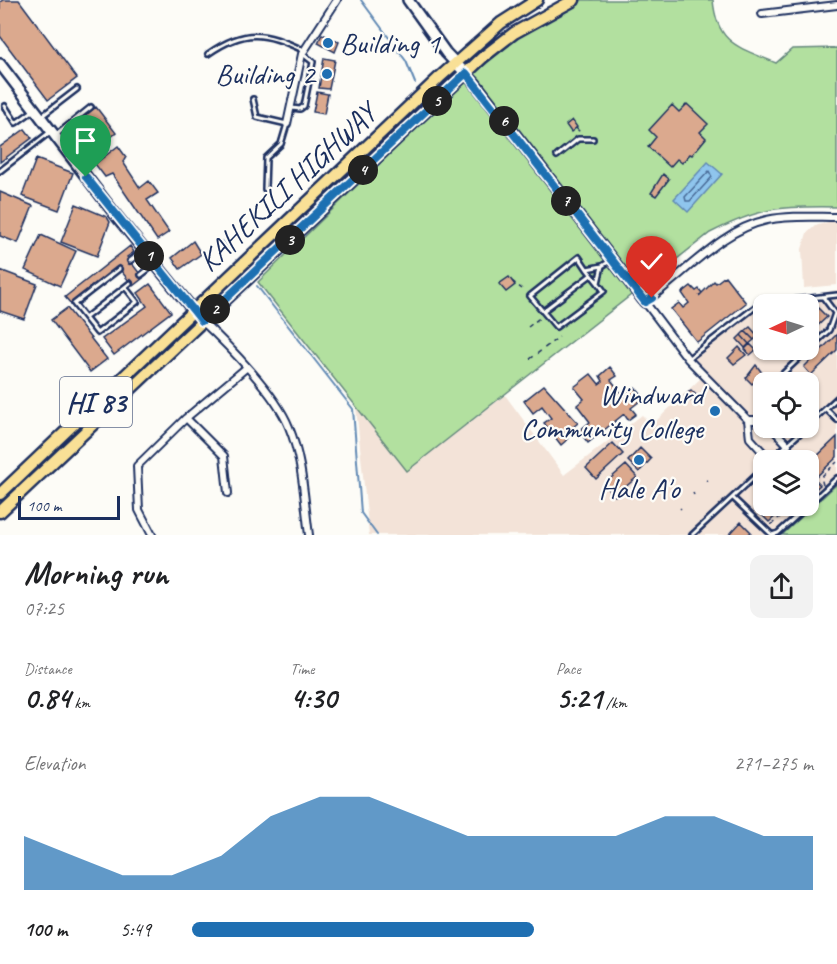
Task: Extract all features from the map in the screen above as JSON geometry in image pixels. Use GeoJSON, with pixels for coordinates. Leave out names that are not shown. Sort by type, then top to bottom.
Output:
{"type":"FeatureCollection","features":[{"type":"Feature","properties":{"kind":"main road","name":"KAHEKILI HIGHWAY"},"geometry":{"type":"LineString","coordinates":[[0,494],[455,63],[501,23],[537,0]]}},
{"type":"Feature","properties":{"kind":"main road","name":"KAHEKILI HIGHWAY"},"geometry":{"type":"LineString","coordinates":[[0,512],[466,73],[514,33],[574,0]]}},
{"type":"Feature","properties":{"kind":"street"},"geometry":{"type":"LineString","coordinates":[[287,124],[303,52],[337,0]]}},
{"type":"Feature","properties":{"kind":"street"},"geometry":{"type":"LineString","coordinates":[[408,0],[688,359],[748,420],[749,435],[762,450]]}},
{"type":"Feature","properties":{"kind":"street"},"geometry":{"type":"LineString","coordinates":[[762,14],[837,5]]}},
{"type":"Feature","properties":{"kind":"street"},"geometry":{"type":"LineString","coordinates":[[0,64],[192,310],[270,394],[289,425],[298,458],[309,535]]}},
{"type":"Feature","properties":{"kind":"street"},"geometry":{"type":"LineString","coordinates":[[645,302],[742,228],[789,217],[837,217]]}},
{"type":"Feature","properties":{"kind":"street"},"geometry":{"type":"LineString","coordinates":[[152,535],[139,510],[137,466],[186,418],[246,368]]}},
{"type":"Feature","properties":{"kind":"street"},"geometry":{"type":"LineString","coordinates":[[186,418],[224,456],[228,494]]}},
{"type":"Feature","properties":{"kind":"street"},"geometry":{"type":"LineString","coordinates":[[748,420],[753,420]]}},
{"type":"Feature","properties":{"kind":"street"},"geometry":{"type":"LineString","coordinates":[[781,438],[788,445]]}},
{"type":"Feature","properties":{"kind":"lane"},"geometry":{"type":"LineString","coordinates":[[208,54],[229,40],[251,34],[273,37],[303,52],[313,62],[303,108],[290,108]]}},
{"type":"Feature","properties":{"kind":"lane"},"geometry":{"type":"LineString","coordinates":[[5,106],[16,123],[38,113],[77,89]]}},
{"type":"Feature","properties":{"kind":"lane"},"geometry":{"type":"LineString","coordinates":[[253,99],[257,117],[287,124],[281,144],[266,158],[265,189]]}},
{"type":"Feature","properties":{"kind":"lane"},"geometry":{"type":"LineString","coordinates":[[0,171],[92,107]]}},
{"type":"Feature","properties":{"kind":"lane"},"geometry":{"type":"LineString","coordinates":[[557,156],[569,144],[585,138],[593,139]]}},
{"type":"Feature","properties":{"kind":"lane"},"geometry":{"type":"LineString","coordinates":[[130,261],[144,250]]}},
{"type":"Feature","properties":{"kind":"lane"},"geometry":{"type":"LineString","coordinates":[[579,257],[591,275],[604,291],[556,327],[530,296],[579,257]]}},
{"type":"Feature","properties":{"kind":"lane"},"geometry":{"type":"LineString","coordinates":[[587,269],[602,266],[611,260]]}},
{"type":"Feature","properties":{"kind":"lane"},"geometry":{"type":"LineString","coordinates":[[141,275],[155,264]]}},
{"type":"Feature","properties":{"kind":"lane"},"geometry":{"type":"LineString","coordinates":[[598,283],[602,266]]}},
{"type":"Feature","properties":{"kind":"lane"},"geometry":{"type":"LineString","coordinates":[[119,269],[74,304],[97,333],[137,302],[125,287]]}},
{"type":"Feature","properties":{"kind":"lane"},"geometry":{"type":"LineString","coordinates":[[543,314],[591,275]]}},
{"type":"Feature","properties":{"kind":"lane"},"geometry":{"type":"LineString","coordinates":[[85,318],[130,283]]}},
{"type":"Feature","properties":{"kind":"lane"},"geometry":{"type":"LineString","coordinates":[[688,359],[759,304],[837,295]]}},
{"type":"Feature","properties":{"kind":"lane"},"geometry":{"type":"LineString","coordinates":[[784,372],[833,325],[835,313],[823,297]]}},
{"type":"Feature","properties":{"kind":"lane"},"geometry":{"type":"LineString","coordinates":[[819,415],[837,398]]}},
{"type":"Feature","properties":{"kind":"lane"},"geometry":{"type":"LineString","coordinates":[[826,409],[837,420]]}},
{"type":"Feature","properties":{"kind":"lane"},"geometry":{"type":"LineString","coordinates":[[782,450],[795,438]]}},
{"type":"Feature","properties":{"kind":"lane"},"geometry":{"type":"LineString","coordinates":[[819,495],[837,478]]}},
{"type":"Feature","properties":{"kind":"lane"},"geometry":{"type":"LineString","coordinates":[[692,535],[753,479]]}},
{"type":"Feature","properties":{"kind":"lane"},"geometry":{"type":"LineString","coordinates":[[733,498],[770,535],[778,533],[796,516]]}},
{"type":"Feature","properties":{"kind":"path"},"geometry":{"type":"LineString","coordinates":[[576,128],[585,138]]}},
{"type":"Feature","properties":{"kind":"path"},"geometry":{"type":"LineString","coordinates":[[512,281],[522,289]]}},
{"type":"Feature","properties":{"kind":"path"},"geometry":{"type":"LineString","coordinates":[[528,327],[543,314]]}},
{"type":"Feature","properties":{"kind":"path"},"geometry":{"type":"LineString","coordinates":[[530,359],[559,337]]}},
{"type":"Feature","properties":{"kind":"path"},"geometry":{"type":"LineString","coordinates":[[823,486],[821,477],[837,462]]}},
{"type":"Feature","properties":{"kind":"path"},"geometry":{"type":"LineString","coordinates":[[771,525],[781,516]]}},
{"type":"Feature","properties":{"kind":"shaded area"},"geometry":{"type":"Polygon","coordinates":[[[837,221],[837,285],[804,288],[802,249],[807,233],[815,226],[837,221]]]}},
{"type":"Feature","properties":{"kind":"shaded area","name":"Windward Community College"},"geometry":{"type":"Polygon","coordinates":[[[837,290],[837,535],[369,535],[356,407],[407,471],[505,395],[564,475],[642,415],[652,425],[703,376],[693,355],[753,309],[753,360],[819,360],[819,294],[815,294],[837,290]]]}},
{"type":"Feature","properties":{"kind":"green space"},"geometry":{"type":"Polygon","coordinates":[[[580,0],[713,0],[719,27],[732,42],[776,63],[792,49],[837,48],[837,207],[771,210],[743,218],[710,233],[407,471],[258,282],[458,87],[523,33],[580,0]]]}},
{"type":"Feature","properties":{"kind":"green space"},"geometry":{"type":"Polygon","coordinates":[[[837,484],[837,535],[782,535],[802,516],[819,516],[819,501],[837,484]]]}},
{"type":"Feature","properties":{"kind":"water"},"geometry":{"type":"Polygon","coordinates":[[[708,162],[722,174],[688,212],[674,199],[708,162]]]}},
{"type":"Feature","properties":{"kind":"building"},"geometry":{"type":"Polygon","coordinates":[[[19,0],[77,78],[48,100],[0,36],[0,2],[19,0]]]}},
{"type":"Feature","properties":{"kind":"building","name":"Building 1"},"geometry":{"type":"Polygon","coordinates":[[[322,34],[339,42],[335,52],[318,43],[322,34]]]}},
{"type":"Feature","properties":{"kind":"building","name":"Building 2"},"geometry":{"type":"Polygon","coordinates":[[[324,58],[335,60],[329,89],[319,88],[324,58]]]}},
{"type":"Feature","properties":{"kind":"building"},"geometry":{"type":"Polygon","coordinates":[[[317,92],[328,94],[324,114],[313,112],[317,92]]]}},
{"type":"Feature","properties":{"kind":"building"},"geometry":{"type":"Polygon","coordinates":[[[687,104],[708,124],[700,132],[706,138],[692,155],[690,154],[682,163],[677,159],[670,167],[648,147],[656,137],[649,130],[672,105],[679,112],[687,104]]]}},
{"type":"Feature","properties":{"kind":"building"},"geometry":{"type":"Polygon","coordinates":[[[96,107],[116,133],[106,141],[86,115],[96,107]]]}},
{"type":"Feature","properties":{"kind":"building"},"geometry":{"type":"Polygon","coordinates":[[[572,120],[577,127],[571,132],[566,125],[572,120]]]}},
{"type":"Feature","properties":{"kind":"building"},"geometry":{"type":"Polygon","coordinates":[[[82,121],[99,144],[89,151],[73,128],[82,121]]]}},
{"type":"Feature","properties":{"kind":"building"},"geometry":{"type":"Polygon","coordinates":[[[25,129],[32,138],[0,162],[0,147],[25,129]]]}},
{"type":"Feature","properties":{"kind":"building"},"geometry":{"type":"Polygon","coordinates":[[[118,146],[126,157],[123,162],[140,188],[149,181],[158,193],[147,200],[169,232],[157,240],[112,174],[105,177],[95,164],[118,146]]]}},
{"type":"Feature","properties":{"kind":"building"},"geometry":{"type":"Polygon","coordinates":[[[36,159],[73,173],[59,210],[22,196],[36,159]]]}},
{"type":"Feature","properties":{"kind":"building"},"geometry":{"type":"Polygon","coordinates":[[[663,174],[669,179],[656,196],[651,193],[663,174]]]}},
{"type":"Feature","properties":{"kind":"building"},"geometry":{"type":"Polygon","coordinates":[[[0,192],[33,206],[18,243],[0,236],[0,192]]]}},
{"type":"Feature","properties":{"kind":"building"},"geometry":{"type":"Polygon","coordinates":[[[76,204],[107,217],[110,222],[97,256],[61,242],[76,204]]]}},
{"type":"Feature","properties":{"kind":"building"},"geometry":{"type":"Polygon","coordinates":[[[41,235],[76,251],[60,286],[25,270],[41,235]]]}},
{"type":"Feature","properties":{"kind":"building"},"geometry":{"type":"Polygon","coordinates":[[[193,241],[201,254],[180,269],[172,258],[193,241]]]}},
{"type":"Feature","properties":{"kind":"building"},"geometry":{"type":"Polygon","coordinates":[[[130,246],[134,252],[127,257],[143,278],[133,286],[118,267],[71,304],[65,297],[130,246]]]}},
{"type":"Feature","properties":{"kind":"building"},"geometry":{"type":"Polygon","coordinates":[[[0,270],[37,284],[24,319],[0,311],[0,270]]]}},
{"type":"Feature","properties":{"kind":"building"},"geometry":{"type":"Polygon","coordinates":[[[725,276],[746,303],[697,342],[671,309],[679,303],[683,308],[689,303],[682,293],[691,286],[702,293],[714,281],[716,283],[725,276]]]}},
{"type":"Feature","properties":{"kind":"building"},"geometry":{"type":"Polygon","coordinates":[[[509,277],[515,285],[506,292],[499,284],[509,277]]]}},
{"type":"Feature","properties":{"kind":"building"},"geometry":{"type":"Polygon","coordinates":[[[150,284],[171,312],[114,355],[102,339],[147,306],[138,293],[150,284]]]}},
{"type":"Feature","properties":{"kind":"building"},"geometry":{"type":"Polygon","coordinates":[[[67,308],[107,359],[90,372],[51,320],[67,308]]]}},
{"type":"Feature","properties":{"kind":"building"},"geometry":{"type":"Polygon","coordinates":[[[819,309],[827,317],[819,324],[819,309]]]}},
{"type":"Feature","properties":{"kind":"building"},"geometry":{"type":"Polygon","coordinates":[[[750,327],[753,330],[753,339],[745,331],[750,327]]]}},
{"type":"Feature","properties":{"kind":"building"},"geometry":{"type":"Polygon","coordinates":[[[745,331],[753,341],[749,344],[741,335],[745,331]]]}},
{"type":"Feature","properties":{"kind":"building"},"geometry":{"type":"Polygon","coordinates":[[[837,334],[837,350],[814,372],[808,372],[804,367],[811,360],[819,360],[819,352],[837,334]]]}},
{"type":"Feature","properties":{"kind":"building"},"geometry":{"type":"Polygon","coordinates":[[[741,335],[749,344],[745,348],[737,339],[741,335]]]}},
{"type":"Feature","properties":{"kind":"building"},"geometry":{"type":"Polygon","coordinates":[[[750,344],[753,347],[753,352],[750,355],[745,349],[750,344]]]}},
{"type":"Feature","properties":{"kind":"building"},"geometry":{"type":"Polygon","coordinates":[[[739,347],[746,355],[734,364],[728,358],[739,347]]]}},
{"type":"Feature","properties":{"kind":"building"},"geometry":{"type":"Polygon","coordinates":[[[756,365],[761,372],[753,372],[752,384],[746,378],[756,365]]]}},
{"type":"Feature","properties":{"kind":"building"},"geometry":{"type":"Polygon","coordinates":[[[610,367],[617,376],[611,380],[624,396],[635,387],[644,398],[631,408],[636,414],[628,420],[624,414],[588,443],[579,431],[590,422],[577,405],[584,399],[574,387],[591,374],[599,384],[603,381],[600,376],[610,367]]]}},
{"type":"Feature","properties":{"kind":"building"},"geometry":{"type":"Polygon","coordinates":[[[544,385],[578,423],[564,434],[568,439],[561,445],[544,423],[551,418],[542,406],[533,413],[524,401],[544,385]]]}},
{"type":"Feature","properties":{"kind":"building"},"geometry":{"type":"Polygon","coordinates":[[[691,390],[696,395],[690,401],[685,396],[691,390]]]}},
{"type":"Feature","properties":{"kind":"building"},"geometry":{"type":"Polygon","coordinates":[[[837,437],[837,457],[819,474],[819,454],[837,437]]]}},
{"type":"Feature","properties":{"kind":"building"},"geometry":{"type":"Polygon","coordinates":[[[613,443],[623,454],[596,479],[586,468],[613,443]]]}},
{"type":"Feature","properties":{"kind":"building","name":"Hale A'o"},"geometry":{"type":"Polygon","coordinates":[[[640,448],[651,459],[639,472],[628,461],[640,448]]]}},
{"type":"Feature","properties":{"kind":"building"},"geometry":{"type":"Polygon","coordinates":[[[626,465],[637,477],[615,496],[604,484],[626,465]]]}},
{"type":"Feature","properties":{"kind":"building"},"geometry":{"type":"Polygon","coordinates":[[[763,516],[776,516],[769,522],[763,516]]]}},
{"type":"Feature","properties":{"kind":"building"},"geometry":{"type":"Polygon","coordinates":[[[741,522],[751,532],[748,535],[729,535],[741,522]]]}},
{"type":"Feature","properties":{"kind":"waterway"},"geometry":{"type":"LineString","coordinates":[[361,0],[406,61],[415,83]]}},
{"type":"Feature","properties":{"kind":"waterway"},"geometry":{"type":"LineString","coordinates":[[222,241],[232,253]]}},
{"type":"Feature","properties":{"kind":"waterway"},"geometry":{"type":"LineString","coordinates":[[257,286],[353,409],[361,513],[377,535]]}},
{"type":"Feature","properties":{"kind":"place","name":"Building 1"},"geometry":{"type":"Point","coordinates":[328,43]}},
{"type":"Feature","properties":{"kind":"place","name":"Building 2"},"geometry":{"type":"Point","coordinates":[327,74]}},
{"type":"Feature","properties":{"kind":"place","name":"Windward Community College"},"geometry":{"type":"Point","coordinates":[715,411]}},
{"type":"Feature","properties":{"kind":"place","name":"Hale A'o"},"geometry":{"type":"Point","coordinates":[639,460]}},
{"type":"Feature","properties":{"kind":"route"},"geometry":{"type":"LineString","coordinates":[[86,177],[202,321],[466,73],[645,302],[652,298]]}}]}
